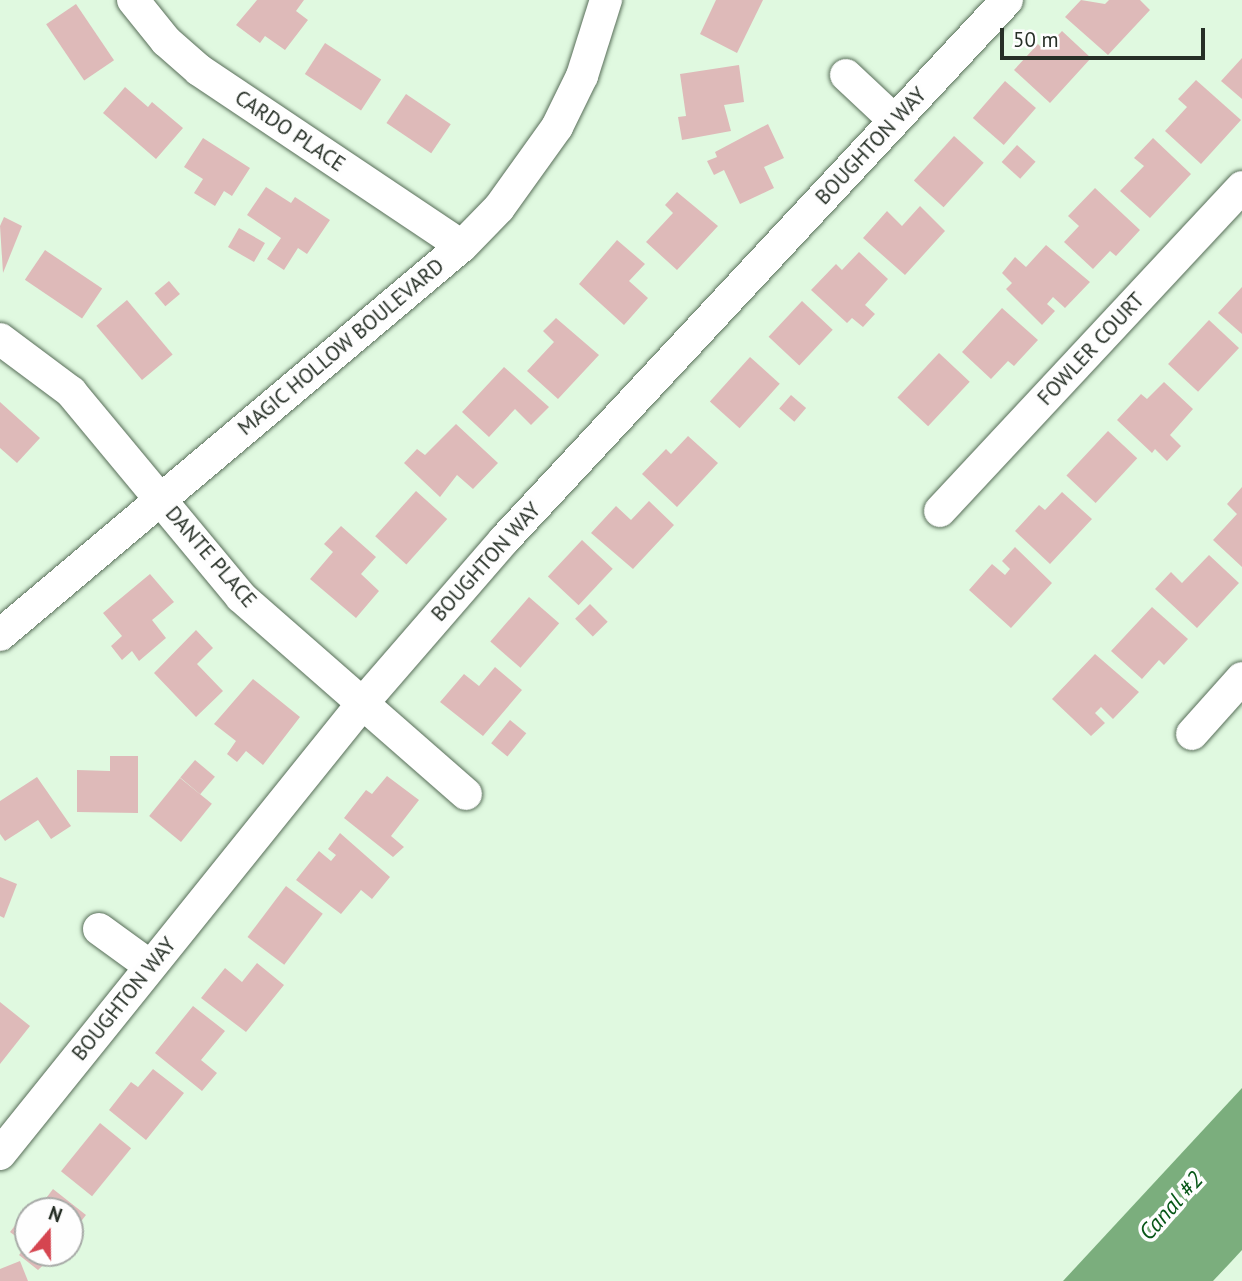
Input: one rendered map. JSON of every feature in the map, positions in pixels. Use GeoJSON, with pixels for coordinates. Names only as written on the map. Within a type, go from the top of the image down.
{"type":"FeatureCollection","features":[{"type":"Feature","properties":{"kind":"street","name":"CARDO PLACE"},"geometry":{"type":"LineString","coordinates":[[134,0],[166,41],[198,70],[462,246]]}},
{"type":"Feature","properties":{"kind":"street","name":"MAGIC HOLLOW BOULEVARD"},"geometry":{"type":"LineString","coordinates":[[0,635],[160,497],[462,246],[499,208],[557,127],[582,76],[606,0]]}},
{"type":"Feature","properties":{"kind":"street","name":"BOUGHTON WAY"},"geometry":{"type":"LineString","coordinates":[[0,1154],[362,704],[503,540],[1007,0]]}},
{"type":"Feature","properties":{"kind":"street"},"geometry":{"type":"LineString","coordinates":[[846,75],[894,120]]}},
{"type":"Feature","properties":{"kind":"street","name":"FOWLER COURT"},"geometry":{"type":"LineString","coordinates":[[940,511],[1242,187]]}},
{"type":"Feature","properties":{"kind":"street","name":"DANTE PLACE"},"geometry":{"type":"LineString","coordinates":[[0,339],[71,392],[241,597],[466,794]]}},
{"type":"Feature","properties":{"kind":"street"},"geometry":{"type":"LineString","coordinates":[[1192,734],[1242,678]]}},
{"type":"Feature","properties":{"kind":"street"},"geometry":{"type":"LineString","coordinates":[[99,929],[150,966]]}},
{"type":"Feature","properties":{"kind":"water","name":"Canal #2"},"geometry":{"type":"Polygon","coordinates":[[[1242,1088],[1242,1250],[1230,1263],[1213,1281],[1063,1281],[1242,1088]]]}},
{"type":"Feature","properties":{"kind":"building"},"geometry":{"type":"Polygon","coordinates":[[[257,0],[304,0],[296,11],[308,20],[285,50],[265,36],[260,43],[236,25],[257,0]]]}},
{"type":"Feature","properties":{"kind":"building"},"geometry":{"type":"Polygon","coordinates":[[[716,0],[763,0],[737,53],[700,34],[716,0]]]}},
{"type":"Feature","properties":{"kind":"building"},"geometry":{"type":"Polygon","coordinates":[[[1081,0],[1105,4],[1109,0],[1140,0],[1150,10],[1108,55],[1065,17],[1081,0]]]}},
{"type":"Feature","properties":{"kind":"building"},"geometry":{"type":"Polygon","coordinates":[[[76,4],[114,60],[84,81],[46,24],[76,4]]]}},
{"type":"Feature","properties":{"kind":"building"},"geometry":{"type":"Polygon","coordinates":[[[1062,31],[1091,58],[1050,103],[1014,70],[1038,44],[1044,50],[1062,31]]]}},
{"type":"Feature","properties":{"kind":"building"},"geometry":{"type":"Polygon","coordinates":[[[325,43],[381,79],[361,111],[305,74],[325,43]]]}},
{"type":"Feature","properties":{"kind":"building"},"geometry":{"type":"Polygon","coordinates":[[[1242,58],[1242,99],[1221,81],[1242,58]]]}},
{"type":"Feature","properties":{"kind":"building"},"geometry":{"type":"Polygon","coordinates":[[[739,65],[744,102],[724,105],[731,131],[682,140],[678,117],[686,116],[680,74],[739,65]]]}},
{"type":"Feature","properties":{"kind":"building"},"geometry":{"type":"Polygon","coordinates":[[[1196,80],[1241,120],[1201,164],[1165,131],[1187,107],[1178,99],[1196,80]]]}},
{"type":"Feature","properties":{"kind":"building"},"geometry":{"type":"Polygon","coordinates":[[[1005,81],[1036,108],[1004,145],[973,118],[1005,81]]]}},
{"type":"Feature","properties":{"kind":"building"},"geometry":{"type":"Polygon","coordinates":[[[125,87],[148,107],[152,102],[183,128],[156,159],[103,113],[125,87]]]}},
{"type":"Feature","properties":{"kind":"building"},"geometry":{"type":"Polygon","coordinates":[[[406,94],[451,124],[431,153],[386,123],[406,94]]]}},
{"type":"Feature","properties":{"kind":"building"},"geometry":{"type":"Polygon","coordinates":[[[768,124],[784,158],[764,167],[774,188],[740,204],[724,170],[714,175],[707,161],[717,157],[715,152],[768,124]]]}},
{"type":"Feature","properties":{"kind":"building"},"geometry":{"type":"Polygon","coordinates":[[[954,136],[984,163],[944,207],[914,181],[954,136]]]}},
{"type":"Feature","properties":{"kind":"building"},"geometry":{"type":"Polygon","coordinates":[[[203,138],[250,168],[232,196],[224,191],[215,206],[194,193],[203,179],[184,167],[203,138]]]}},
{"type":"Feature","properties":{"kind":"building"},"geometry":{"type":"Polygon","coordinates":[[[1153,138],[1191,174],[1150,218],[1120,191],[1144,166],[1134,158],[1153,138]]]}},
{"type":"Feature","properties":{"kind":"building"},"geometry":{"type":"Polygon","coordinates":[[[1017,145],[1036,162],[1020,179],[1002,162],[1017,145]]]}},
{"type":"Feature","properties":{"kind":"building"},"geometry":{"type":"Polygon","coordinates":[[[266,187],[291,203],[295,197],[330,220],[307,254],[298,248],[284,270],[267,259],[281,238],[247,215],[266,187]]]}},
{"type":"Feature","properties":{"kind":"building"},"geometry":{"type":"Polygon","coordinates":[[[1095,188],[1140,230],[1116,256],[1110,251],[1093,269],[1064,242],[1079,226],[1068,216],[1095,188]]]}},
{"type":"Feature","properties":{"kind":"building"},"geometry":{"type":"Polygon","coordinates":[[[677,192],[718,226],[677,270],[646,242],[673,213],[665,205],[677,192]]]}},
{"type":"Feature","properties":{"kind":"building"},"geometry":{"type":"Polygon","coordinates":[[[920,206],[945,231],[905,275],[863,238],[887,211],[902,226],[920,206]]]}},
{"type":"Feature","properties":{"kind":"building"},"geometry":{"type":"Polygon","coordinates":[[[4,217],[22,226],[3,273],[0,226],[4,217]]]}},
{"type":"Feature","properties":{"kind":"building"},"geometry":{"type":"Polygon","coordinates":[[[239,228],[265,243],[254,262],[228,247],[239,228]]]}},
{"type":"Feature","properties":{"kind":"building"},"geometry":{"type":"Polygon","coordinates":[[[617,240],[645,264],[629,281],[648,298],[624,325],[579,284],[617,240]]]}},
{"type":"Feature","properties":{"kind":"building"},"geometry":{"type":"Polygon","coordinates":[[[1046,245],[1090,282],[1065,308],[1053,297],[1047,304],[1055,311],[1042,325],[1006,289],[1012,283],[1002,273],[1015,257],[1026,267],[1046,245]]]}},
{"type":"Feature","properties":{"kind":"building"},"geometry":{"type":"Polygon","coordinates":[[[45,250],[102,289],[82,318],[25,280],[45,250]]]}},
{"type":"Feature","properties":{"kind":"building"},"geometry":{"type":"Polygon","coordinates":[[[859,252],[888,279],[865,305],[875,314],[863,327],[852,318],[847,323],[811,290],[836,264],[842,270],[859,252]]]}},
{"type":"Feature","properties":{"kind":"building"},"geometry":{"type":"Polygon","coordinates":[[[169,281],[180,294],[165,306],[154,293],[169,281]]]}},
{"type":"Feature","properties":{"kind":"building"},"geometry":{"type":"Polygon","coordinates":[[[1242,287],[1242,334],[1218,313],[1242,287]]]}},
{"type":"Feature","properties":{"kind":"building"},"geometry":{"type":"Polygon","coordinates":[[[127,300],[173,354],[142,380],[96,326],[127,300]]]}},
{"type":"Feature","properties":{"kind":"building"},"geometry":{"type":"Polygon","coordinates":[[[802,301],[833,330],[799,365],[769,337],[802,301]]]}},
{"type":"Feature","properties":{"kind":"building"},"geometry":{"type":"Polygon","coordinates":[[[1002,308],[1038,340],[1014,366],[1008,361],[991,379],[962,352],[1002,308]]]}},
{"type":"Feature","properties":{"kind":"building"},"geometry":{"type":"Polygon","coordinates":[[[556,318],[599,355],[558,399],[527,371],[554,342],[543,331],[556,318]]]}},
{"type":"Feature","properties":{"kind":"building"},"geometry":{"type":"Polygon","coordinates":[[[1209,320],[1239,348],[1198,392],[1168,364],[1209,320]]]}},
{"type":"Feature","properties":{"kind":"building"},"geometry":{"type":"Polygon","coordinates":[[[939,353],[970,382],[928,426],[897,398],[939,353]]]}},
{"type":"Feature","properties":{"kind":"building"},"geometry":{"type":"Polygon","coordinates":[[[750,357],[780,384],[740,428],[710,402],[750,357]]]}},
{"type":"Feature","properties":{"kind":"building"},"geometry":{"type":"Polygon","coordinates":[[[504,367],[549,407],[531,425],[515,409],[489,437],[462,412],[504,367]]]}},
{"type":"Feature","properties":{"kind":"building"},"geometry":{"type":"Polygon","coordinates":[[[1164,382],[1193,409],[1170,435],[1181,446],[1167,461],[1155,449],[1152,453],[1117,420],[1141,394],[1147,399],[1164,382]]]}},
{"type":"Feature","properties":{"kind":"building"},"geometry":{"type":"Polygon","coordinates":[[[791,395],[806,408],[794,422],[779,409],[791,395]]]}},
{"type":"Feature","properties":{"kind":"building"},"geometry":{"type":"Polygon","coordinates":[[[0,402],[40,438],[17,463],[0,448],[0,402]]]}},
{"type":"Feature","properties":{"kind":"building"},"geometry":{"type":"Polygon","coordinates":[[[456,424],[498,463],[473,489],[457,475],[440,497],[404,463],[417,449],[425,455],[456,424]]]}},
{"type":"Feature","properties":{"kind":"building"},"geometry":{"type":"Polygon","coordinates":[[[1108,431],[1137,458],[1096,503],[1066,476],[1108,431]]]}},
{"type":"Feature","properties":{"kind":"building"},"geometry":{"type":"Polygon","coordinates":[[[688,436],[718,463],[677,507],[642,474],[666,449],[671,454],[688,436]]]}},
{"type":"Feature","properties":{"kind":"building"},"geometry":{"type":"Polygon","coordinates":[[[1242,487],[1242,567],[1213,540],[1237,514],[1227,504],[1242,487]]]}},
{"type":"Feature","properties":{"kind":"building"},"geometry":{"type":"Polygon","coordinates":[[[416,491],[447,519],[406,564],[375,536],[416,491]]]}},
{"type":"Feature","properties":{"kind":"building"},"geometry":{"type":"Polygon","coordinates":[[[1062,492],[1092,519],[1050,564],[1015,531],[1039,505],[1045,510],[1062,492]]]}},
{"type":"Feature","properties":{"kind":"building"},"geometry":{"type":"Polygon","coordinates":[[[649,501],[674,525],[633,569],[591,533],[616,506],[631,520],[649,501]]]}},
{"type":"Feature","properties":{"kind":"building"},"geometry":{"type":"Polygon","coordinates":[[[341,526],[376,557],[361,574],[379,591],[356,618],[310,579],[333,552],[324,544],[341,526]]]}},
{"type":"Feature","properties":{"kind":"building"},"geometry":{"type":"Polygon","coordinates":[[[582,540],[613,569],[579,605],[548,577],[582,540]]]}},
{"type":"Feature","properties":{"kind":"building"},"geometry":{"type":"Polygon","coordinates":[[[1015,547],[1052,583],[1011,628],[969,590],[992,564],[1005,575],[1010,569],[1002,561],[1015,547]]]}},
{"type":"Feature","properties":{"kind":"building"},"geometry":{"type":"Polygon","coordinates":[[[1209,555],[1239,583],[1197,628],[1155,589],[1171,572],[1182,583],[1209,555]]]}},
{"type":"Feature","properties":{"kind":"building"},"geometry":{"type":"Polygon","coordinates":[[[150,574],[174,602],[152,620],[166,638],[139,661],[132,651],[122,660],[111,646],[122,636],[103,613],[150,574]]]}},
{"type":"Feature","properties":{"kind":"building"},"geometry":{"type":"Polygon","coordinates":[[[529,597],[559,623],[520,668],[490,642],[529,597]]]}},
{"type":"Feature","properties":{"kind":"building"},"geometry":{"type":"Polygon","coordinates":[[[590,604],[608,622],[593,637],[575,619],[590,604]]]}},
{"type":"Feature","properties":{"kind":"building"},"geometry":{"type":"Polygon","coordinates":[[[1152,607],[1188,639],[1164,665],[1159,660],[1142,679],[1111,651],[1152,607]]]}},
{"type":"Feature","properties":{"kind":"building"},"geometry":{"type":"Polygon","coordinates":[[[196,630],[213,648],[197,664],[223,691],[196,717],[154,673],[196,630]]]}},
{"type":"Feature","properties":{"kind":"building"},"geometry":{"type":"Polygon","coordinates":[[[1095,654],[1139,692],[1113,719],[1101,707],[1095,713],[1105,723],[1091,736],[1052,699],[1095,654]]]}},
{"type":"Feature","properties":{"kind":"building"},"geometry":{"type":"Polygon","coordinates":[[[495,667],[522,690],[483,736],[440,702],[464,674],[479,686],[495,667]]]}},
{"type":"Feature","properties":{"kind":"building"},"geometry":{"type":"Polygon","coordinates":[[[253,679],[300,717],[263,765],[246,751],[237,762],[227,754],[236,741],[214,724],[253,679]]]}},
{"type":"Feature","properties":{"kind":"building"},"geometry":{"type":"Polygon","coordinates":[[[510,720],[526,733],[507,757],[491,743],[510,720]]]}},
{"type":"Feature","properties":{"kind":"building"},"geometry":{"type":"Polygon","coordinates":[[[110,756],[138,756],[138,813],[77,812],[77,770],[110,771],[110,756]]]}},
{"type":"Feature","properties":{"kind":"building"},"geometry":{"type":"Polygon","coordinates":[[[195,760],[215,777],[200,794],[180,778],[195,760]]]}},
{"type":"Feature","properties":{"kind":"building"},"geometry":{"type":"Polygon","coordinates":[[[387,776],[419,800],[391,836],[404,847],[393,857],[344,818],[366,790],[372,794],[387,776]]]}},
{"type":"Feature","properties":{"kind":"building"},"geometry":{"type":"Polygon","coordinates":[[[37,777],[71,826],[51,839],[38,820],[5,841],[0,834],[0,801],[37,777]]]}},
{"type":"Feature","properties":{"kind":"building"},"geometry":{"type":"Polygon","coordinates":[[[180,778],[212,804],[181,842],[149,816],[180,778]]]}},
{"type":"Feature","properties":{"kind":"building"},"geometry":{"type":"Polygon","coordinates":[[[340,833],[390,877],[372,899],[361,890],[341,914],[296,880],[319,851],[331,861],[336,855],[328,849],[340,833]]]}},
{"type":"Feature","properties":{"kind":"building"},"geometry":{"type":"Polygon","coordinates":[[[0,877],[17,884],[4,918],[0,916],[0,877]]]}},
{"type":"Feature","properties":{"kind":"building"},"geometry":{"type":"Polygon","coordinates":[[[286,886],[323,914],[284,965],[247,937],[286,886]]]}},
{"type":"Feature","properties":{"kind":"building"},"geometry":{"type":"Polygon","coordinates":[[[257,963],[284,985],[246,1032],[201,998],[225,968],[242,982],[257,963]]]}},
{"type":"Feature","properties":{"kind":"building"},"geometry":{"type":"Polygon","coordinates":[[[0,1002],[30,1026],[0,1064],[0,1002]]]}},
{"type":"Feature","properties":{"kind":"building"},"geometry":{"type":"Polygon","coordinates":[[[193,1006],[225,1031],[201,1060],[217,1073],[202,1091],[155,1053],[193,1006]]]}},
{"type":"Feature","properties":{"kind":"building"},"geometry":{"type":"Polygon","coordinates":[[[153,1069],[184,1093],[146,1140],[109,1110],[131,1082],[138,1087],[153,1069]]]}},
{"type":"Feature","properties":{"kind":"building"},"geometry":{"type":"Polygon","coordinates":[[[100,1123],[131,1148],[92,1196],[61,1171],[100,1123]]]}},
{"type":"Feature","properties":{"kind":"building"},"geometry":{"type":"Polygon","coordinates":[[[53,1189],[63,1197],[47,1197],[53,1189]]]}},
{"type":"Feature","properties":{"kind":"building"},"geometry":{"type":"Polygon","coordinates":[[[14,1263],[14,1267],[22,1267],[28,1281],[0,1281],[0,1269],[14,1263]]]}}]}
